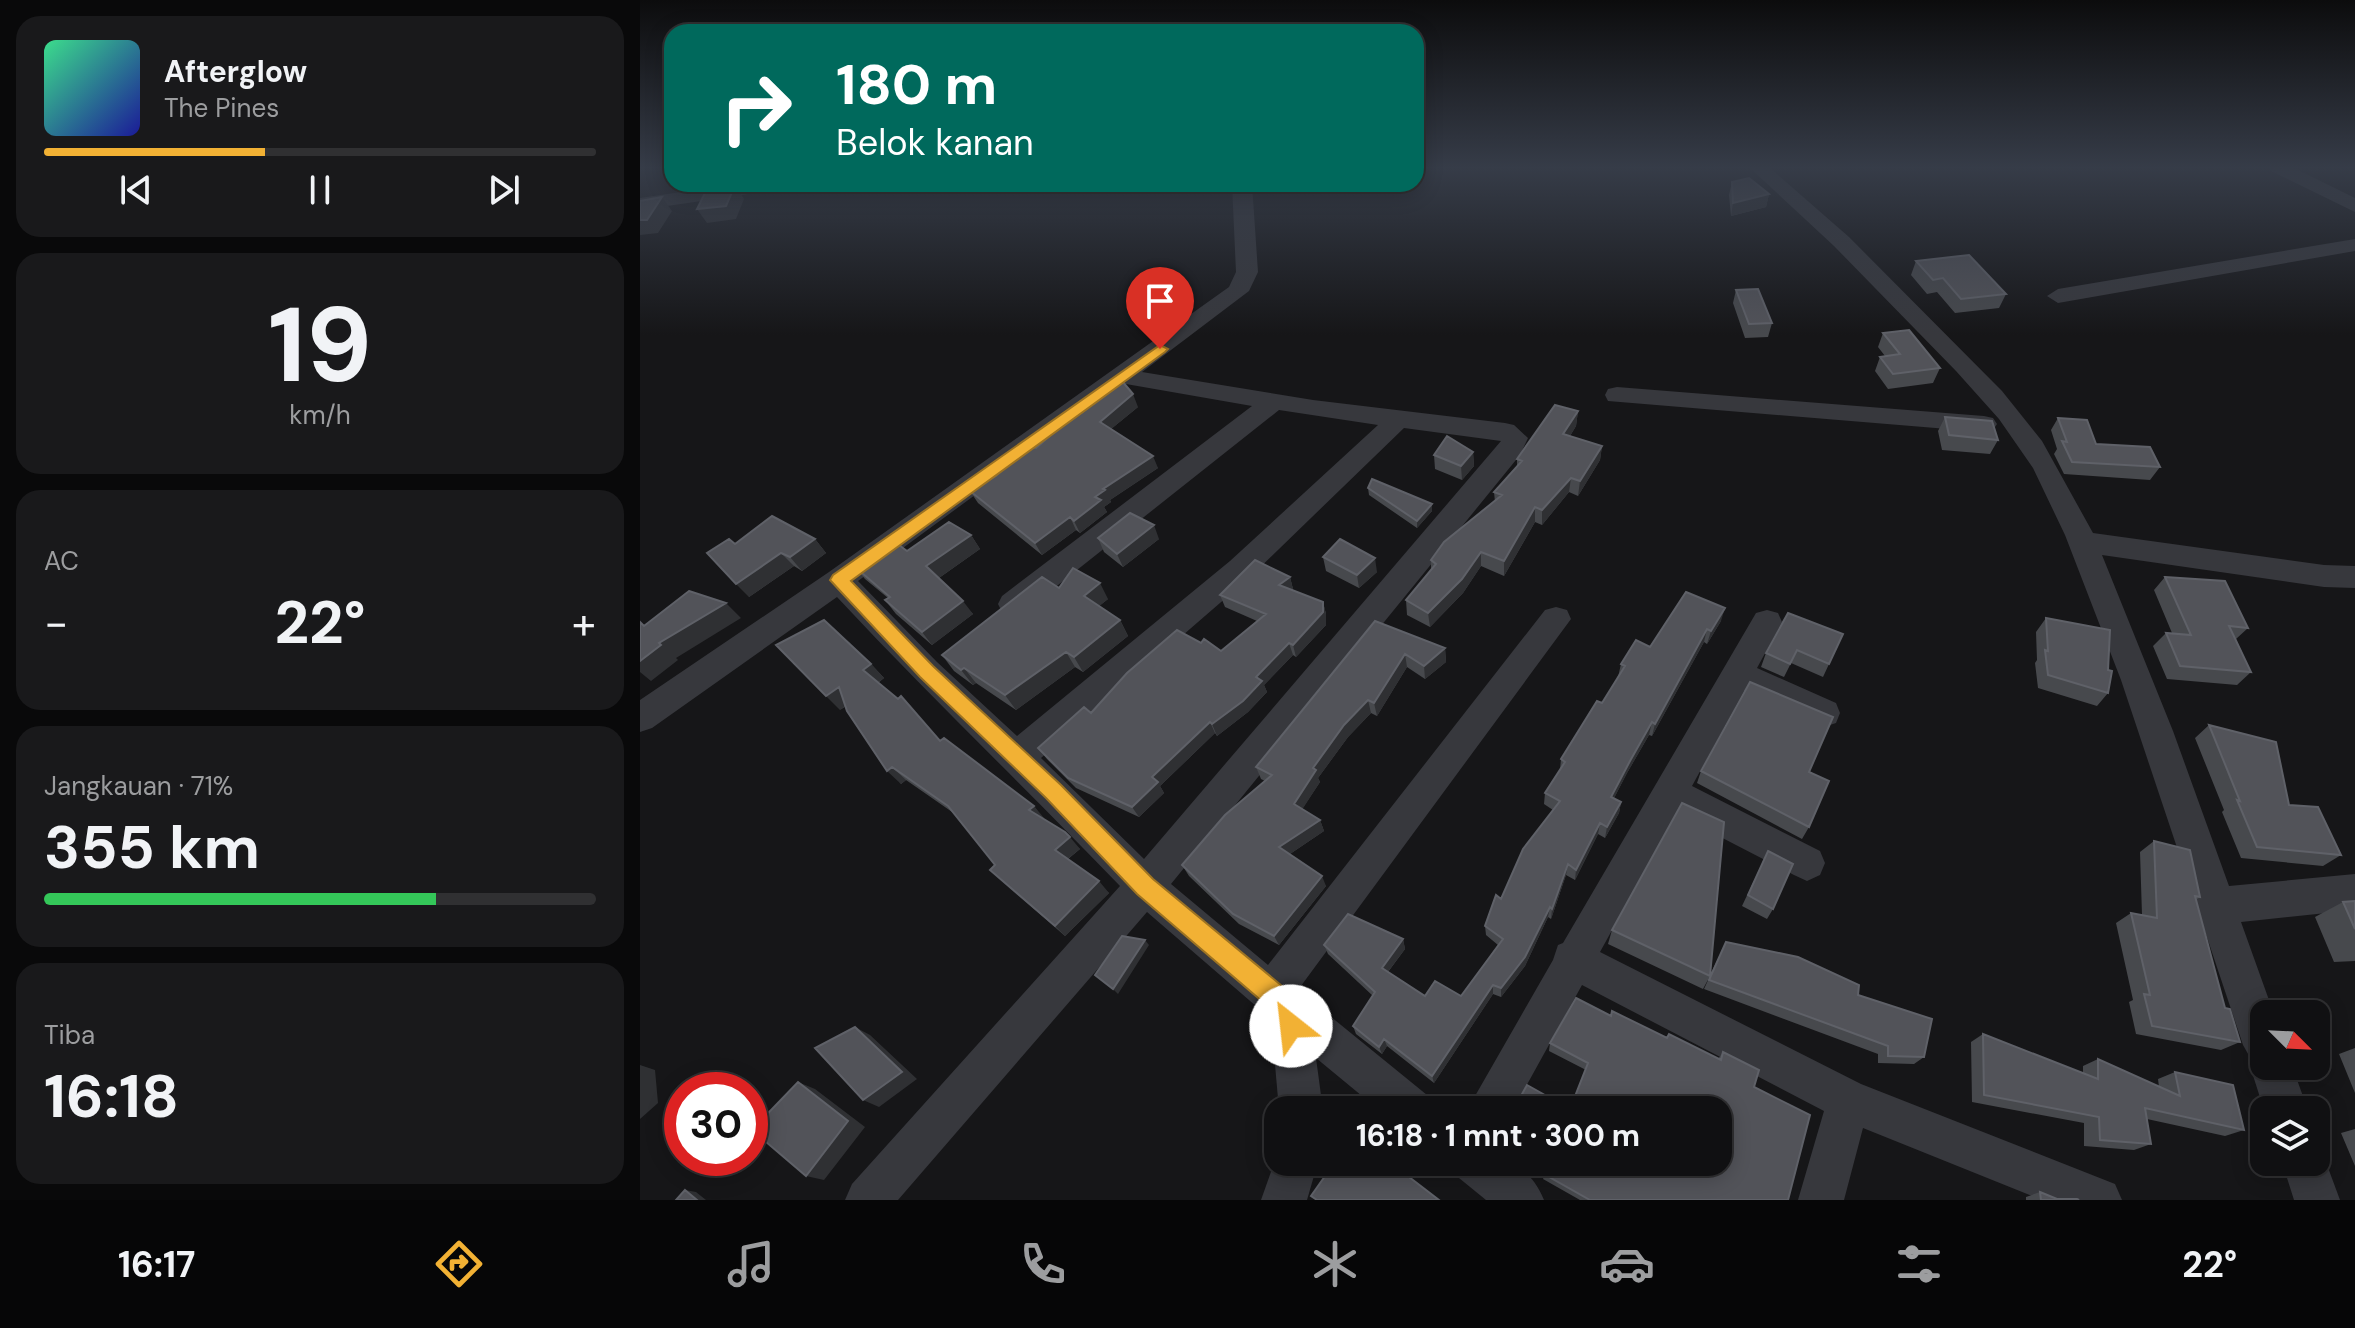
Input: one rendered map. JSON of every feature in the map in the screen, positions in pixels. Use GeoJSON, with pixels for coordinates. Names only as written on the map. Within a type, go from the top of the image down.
{"type":"FeatureCollection","features":[{"type":"Feature","properties":{"kind":"street"},"geometry":{"type":"LineString","coordinates":[[640,718],[839,580],[1225,302],[1245,280],[1245,223]]}},
{"type":"Feature","properties":{"kind":"street"},"geometry":{"type":"LineString","coordinates":[[1823,223],[1974,375],[2035,450],[2083,542],[2143,693],[2250,1004]]}},
{"type":"Feature","properties":{"kind":"street"},"geometry":{"type":"LineString","coordinates":[[2058,296],[2355,245]]}},
{"type":"Feature","properties":{"kind":"street"},"geometry":{"type":"LineString","coordinates":[[868,1200],[1145,886],[1511,449],[1515,438],[1505,431],[1397,421],[1272,403],[1123,376]]}},
{"type":"Feature","properties":{"kind":"street"},"geometry":{"type":"LineString","coordinates":[[1617,395],[2018,426]]}},
{"type":"Feature","properties":{"kind":"street"},"geometry":{"type":"LineString","coordinates":[[987,625],[1272,403]]}},
{"type":"Feature","properties":{"kind":"street"},"geometry":{"type":"LineString","coordinates":[[1017,757],[1240,569],[1397,421]]}},
{"type":"Feature","properties":{"kind":"street"},"geometry":{"type":"LineString","coordinates":[[2083,542],[2324,576],[2355,577]]}},
{"type":"Feature","properties":{"kind":"street"},"geometry":{"type":"LineString","coordinates":[[839,580],[938,662],[1017,757],[1145,886],[1395,1096]]}},
{"type":"Feature","properties":{"kind":"street"},"geometry":{"type":"LineString","coordinates":[[1298,1096],[1281,1000],[1556,619]]}},
{"type":"Feature","properties":{"kind":"street"},"geometry":{"type":"LineString","coordinates":[[1497,1096],[1572,959],[1767,622]]}},
{"type":"Feature","properties":{"kind":"street"},"geometry":{"type":"LineString","coordinates":[[1737,673],[1824,713]]}},
{"type":"Feature","properties":{"kind":"street"},"geometry":{"type":"LineString","coordinates":[[1668,792],[1807,863]]}},
{"type":"Feature","properties":{"kind":"street"},"geometry":{"type":"LineString","coordinates":[[2217,906],[2355,892]]}},
{"type":"Feature","properties":{"kind":"street"},"geometry":{"type":"LineString","coordinates":[[1572,959],[1849,1101],[2099,1200]]}},
{"type":"Feature","properties":{"kind":"street"},"geometry":{"type":"LineString","coordinates":[[1821,1200],[1849,1101]]}},
{"type":"Feature","properties":{"kind":"street"},"geometry":{"type":"LineString","coordinates":[[1284,1200],[1292,1176]]}},
{"type":"Feature","properties":{"kind":"street"},"geometry":{"type":"LineString","coordinates":[[1492,1176],[1521,1200]]}},
{"type":"Feature","properties":{"kind":"street"},"geometry":{"type":"LineString","coordinates":[[2309,1176],[2317,1200]]}},
{"type":"Feature","properties":{"kind":"building"},"geometry":{"type":"Polygon","coordinates":[[[1969,255],[2006,294],[1961,299],[1943,278],[1933,280],[1916,261],[1969,255]]]}},
{"type":"Feature","properties":{"kind":"building"},"geometry":{"type":"Polygon","coordinates":[[[1758,289],[1772,323],[1749,324],[1736,290],[1758,289]]]}},
{"type":"Feature","properties":{"kind":"building"},"geometry":{"type":"Polygon","coordinates":[[[1909,330],[1940,368],[1893,374],[1880,357],[1900,354],[1883,333],[1909,330]]]}},
{"type":"Feature","properties":{"kind":"building"},"geometry":{"type":"Polygon","coordinates":[[[1122,381],[1133,394],[1100,422],[1153,456],[1103,489],[1095,497],[1101,500],[1074,521],[1070,517],[1035,543],[970,491],[996,476],[1029,445],[1036,448],[1060,427],[1070,412],[1080,414],[1122,381]]]}},
{"type":"Feature","properties":{"kind":"building"},"geometry":{"type":"Polygon","coordinates":[[[1555,405],[1578,411],[1563,434],[1602,446],[1580,481],[1571,478],[1542,510],[1535,507],[1504,561],[1481,552],[1462,579],[1428,613],[1406,600],[1436,564],[1431,560],[1444,542],[1502,495],[1494,492],[1522,461],[1517,459],[1555,405]]]}},
{"type":"Feature","properties":{"kind":"building"},"geometry":{"type":"Polygon","coordinates":[[[1945,417],[1992,421],[1998,440],[1949,435],[1945,417]]]}},
{"type":"Feature","properties":{"kind":"building"},"geometry":{"type":"Polygon","coordinates":[[[2058,418],[2087,420],[2096,444],[2150,447],[2160,467],[2072,462],[2062,441],[2067,442],[2058,418]]]}},
{"type":"Feature","properties":{"kind":"building"},"geometry":{"type":"Polygon","coordinates":[[[1447,436],[1473,452],[1461,466],[1434,455],[1447,436]]]}},
{"type":"Feature","properties":{"kind":"building"},"geometry":{"type":"Polygon","coordinates":[[[1372,479],[1432,504],[1417,521],[1368,488],[1372,479]]]}},
{"type":"Feature","properties":{"kind":"building"},"geometry":{"type":"Polygon","coordinates":[[[1130,513],[1154,525],[1117,554],[1098,538],[1130,513]]]}},
{"type":"Feature","properties":{"kind":"building"},"geometry":{"type":"Polygon","coordinates":[[[772,516],[815,539],[790,557],[781,553],[736,584],[707,553],[729,539],[735,544],[772,516]]]}},
{"type":"Feature","properties":{"kind":"building"},"geometry":{"type":"Polygon","coordinates":[[[949,522],[971,535],[926,566],[963,601],[922,632],[885,600],[890,597],[854,566],[891,539],[907,551],[949,522]]]}},
{"type":"Feature","properties":{"kind":"building"},"geometry":{"type":"Polygon","coordinates":[[[1340,539],[1375,558],[1357,575],[1323,557],[1340,539]]]}},
{"type":"Feature","properties":{"kind":"building"},"geometry":{"type":"Polygon","coordinates":[[[1255,560],[1290,577],[1279,585],[1323,602],[1323,612],[1293,645],[1289,643],[1256,677],[1262,681],[1243,701],[1212,724],[1210,722],[1152,777],[1158,782],[1132,807],[1068,778],[1038,748],[1084,707],[1091,713],[1127,673],[1177,630],[1201,643],[1204,639],[1221,651],[1266,614],[1220,595],[1255,560]]]}},
{"type":"Feature","properties":{"kind":"building"},"geometry":{"type":"Polygon","coordinates":[[[1073,568],[1100,583],[1084,596],[1120,620],[1074,657],[1066,652],[1005,695],[964,668],[961,670],[942,655],[1042,577],[1059,588],[1073,568]]]}},
{"type":"Feature","properties":{"kind":"building"},"geometry":{"type":"Polygon","coordinates":[[[2165,577],[2225,581],[2248,628],[2229,626],[2251,672],[2180,666],[2166,633],[2191,635],[2165,577]]]}},
{"type":"Feature","properties":{"kind":"building"},"geometry":{"type":"Polygon","coordinates":[[[689,591],[726,603],[659,643],[661,645],[640,661],[640,622],[644,626],[689,591]]]}},
{"type":"Feature","properties":{"kind":"building"},"geometry":{"type":"Polygon","coordinates":[[[1686,592],[1725,608],[1711,631],[1707,629],[1655,724],[1652,722],[1630,761],[1611,797],[1621,802],[1607,827],[1600,823],[1576,870],[1568,864],[1552,909],[1550,907],[1525,957],[1501,988],[1493,985],[1432,1076],[1384,1039],[1379,1047],[1353,1026],[1375,992],[1324,945],[1348,914],[1403,939],[1382,968],[1425,996],[1435,981],[1461,996],[1503,939],[1485,926],[1496,895],[1501,899],[1523,849],[1560,801],[1545,793],[1565,762],[1561,759],[1597,701],[1602,703],[1625,666],[1621,664],[1636,640],[1650,647],[1686,592]]]}},
{"type":"Feature","properties":{"kind":"building"},"geometry":{"type":"Polygon","coordinates":[[[1788,613],[1843,634],[1829,664],[1797,650],[1790,664],[1766,653],[1788,613]]]}},
{"type":"Feature","properties":{"kind":"building"},"geometry":{"type":"Polygon","coordinates":[[[2046,618],[2110,630],[2108,670],[2112,671],[2108,693],[2048,675],[2046,618]]]}},
{"type":"Feature","properties":{"kind":"building"},"geometry":{"type":"Polygon","coordinates":[[[824,620],[871,664],[863,670],[898,699],[901,696],[940,741],[944,738],[1034,806],[1029,810],[1070,837],[1055,850],[1099,881],[1055,926],[990,870],[995,865],[948,806],[892,767],[887,771],[847,711],[839,687],[826,696],[776,645],[824,620]]]}},
{"type":"Feature","properties":{"kind":"building"},"geometry":{"type":"Polygon","coordinates":[[[1375,621],[1445,648],[1424,666],[1405,654],[1374,703],[1368,700],[1344,725],[1313,768],[1316,770],[1294,804],[1320,820],[1279,847],[1322,876],[1274,936],[1233,914],[1182,865],[1225,815],[1272,775],[1256,767],[1375,621]]]}},
{"type":"Feature","properties":{"kind":"building"},"geometry":{"type":"Polygon","coordinates":[[[1750,682],[1833,717],[1809,772],[1829,781],[1809,827],[1701,771],[1750,682]]]}},
{"type":"Feature","properties":{"kind":"building"},"geometry":{"type":"Polygon","coordinates":[[[2209,725],[2276,742],[2289,805],[2318,807],[2341,855],[2257,847],[2209,725]]]}},
{"type":"Feature","properties":{"kind":"building"},"geometry":{"type":"Polygon","coordinates":[[[1682,803],[1724,822],[1710,976],[1612,930],[1682,803]]]}},
{"type":"Feature","properties":{"kind":"building"},"geometry":{"type":"Polygon","coordinates":[[[2154,841],[2190,850],[2200,897],[2195,896],[2225,1008],[2230,1009],[2240,1042],[2152,1026],[2144,994],[2150,995],[2131,913],[2157,918],[2154,841]]]}},
{"type":"Feature","properties":{"kind":"building"},"geometry":{"type":"Polygon","coordinates":[[[1768,851],[1793,864],[1773,909],[1748,895],[1768,851]]]}},
{"type":"Feature","properties":{"kind":"building"},"geometry":{"type":"Polygon","coordinates":[[[2355,901],[2355,929],[2343,902],[2355,901]]]}},
{"type":"Feature","properties":{"kind":"building"},"geometry":{"type":"Polygon","coordinates":[[[1122,936],[1145,940],[1113,989],[1095,975],[1122,936]]]}},
{"type":"Feature","properties":{"kind":"building"},"geometry":{"type":"Polygon","coordinates":[[[1726,942],[1798,957],[1859,985],[1858,995],[1932,1019],[1924,1057],[1888,1056],[1888,1046],[1709,980],[1726,942]]]}},
{"type":"Feature","properties":{"kind":"building"},"geometry":{"type":"Polygon","coordinates":[[[1576,998],[1611,1016],[1612,1011],[1667,1038],[1669,1034],[1721,1060],[1723,1052],[1759,1070],[1754,1087],[1810,1115],[1788,1200],[1590,1200],[1548,1176],[1732,1176],[1732,1096],[1575,1096],[1588,1063],[1550,1043],[1576,998]]]}},
{"type":"Feature","properties":{"kind":"building"},"geometry":{"type":"Polygon","coordinates":[[[855,1027],[902,1072],[863,1100],[815,1048],[855,1027]]]}},
{"type":"Feature","properties":{"kind":"building"},"geometry":{"type":"Polygon","coordinates":[[[1983,1034],[2098,1079],[2098,1059],[2180,1096],[2175,1072],[2233,1085],[2244,1130],[2145,1108],[2151,1144],[2100,1140],[2099,1117],[1984,1095],[1983,1034]]]}},
{"type":"Feature","properties":{"kind":"building"},"geometry":{"type":"Polygon","coordinates":[[[798,1082],[848,1121],[806,1176],[768,1144],[768,1113],[798,1082]]]}},
{"type":"Feature","properties":{"kind":"building"},"geometry":{"type":"Polygon","coordinates":[[[1527,1085],[1547,1096],[1521,1096],[1527,1085]]]}},
{"type":"Feature","properties":{"kind":"building"},"geometry":{"type":"Polygon","coordinates":[[[1325,1176],[1408,1176],[1439,1200],[1317,1200],[1311,1196],[1325,1176]]]}},
{"type":"Feature","properties":{"kind":"building"},"geometry":{"type":"Polygon","coordinates":[[[685,1190],[697,1200],[676,1200],[685,1190]]]}},
{"type":"Feature","properties":{"kind":"building"},"geometry":{"type":"Polygon","coordinates":[[[2040,1192],[2057,1199],[2079,1200],[2041,1200],[2040,1192]]]}},
{"type":"Feature","properties":{"kind":"route"},"geometry":{"type":"LineString","coordinates":[[1160,349],[839,580],[926,671],[1107,844],[1145,886],[1290,1009],[1291,1026]]}}]}
